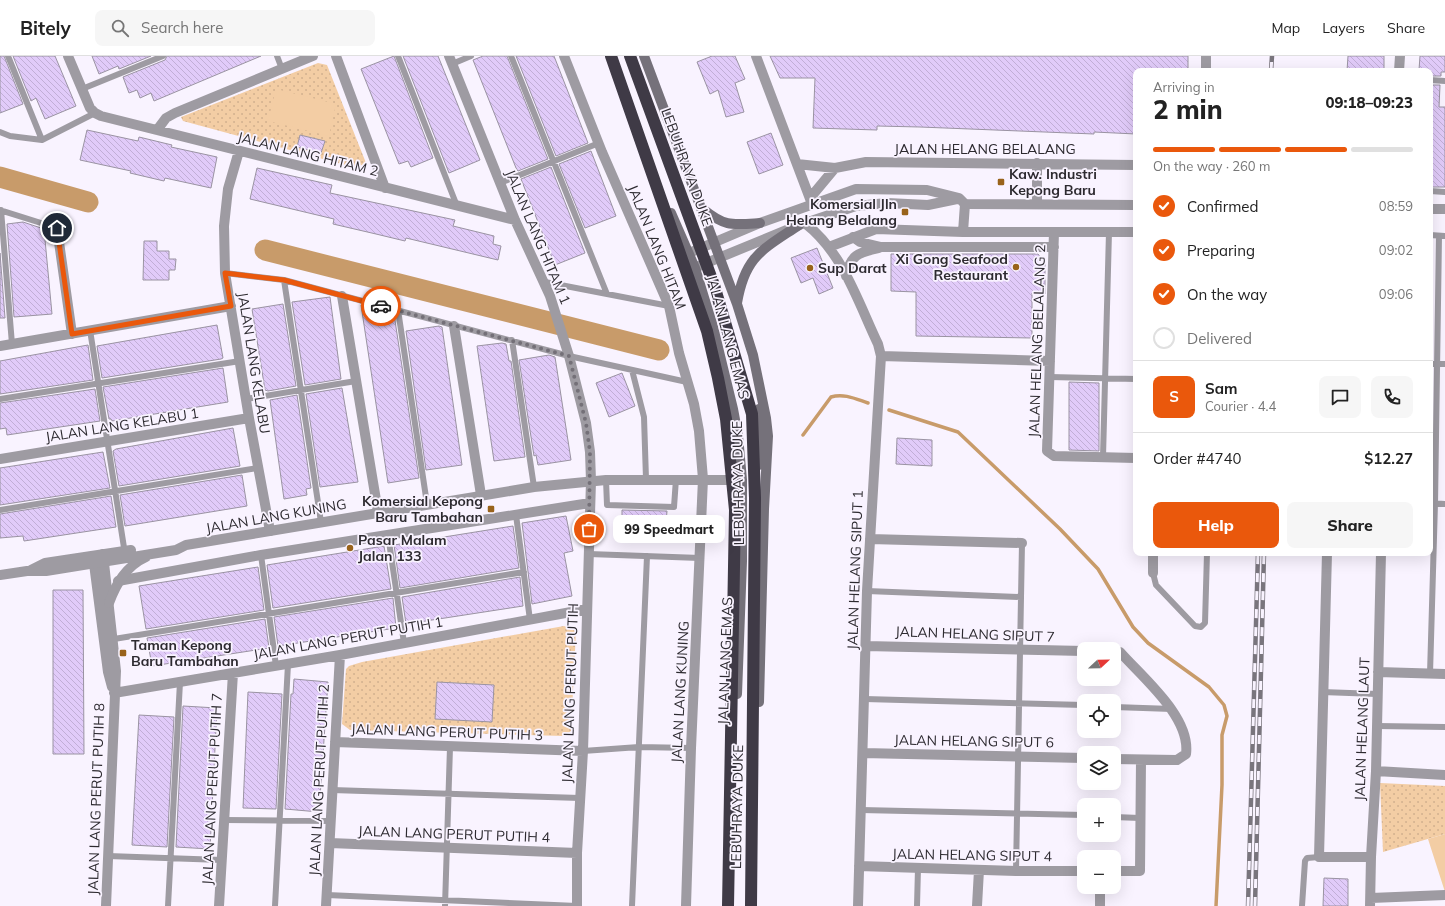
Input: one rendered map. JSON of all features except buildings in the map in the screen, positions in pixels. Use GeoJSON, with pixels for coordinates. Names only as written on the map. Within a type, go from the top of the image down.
{"type":"FeatureCollection","features":[{"type":"Feature","properties":{"kind":"highway","name":"LEBUHRAYA DUKE"},"geometry":{"type":"LineString","coordinates":[[611,56],[707,331],[718,378],[728,435],[736,510],[729,906]]}},
{"type":"Feature","properties":{"kind":"highway","name":"LEBUHRAYA DUKE"},"geometry":{"type":"LineString","coordinates":[[630,56],[714,285],[752,414],[755,498],[750,906]]}},
{"type":"Feature","properties":{"kind":"main road","name":"JALAN LANG EMAS"},"geometry":{"type":"LineString","coordinates":[[606,56],[662,196],[695,268],[713,327],[733,409],[742,480],[741,595],[729,906]]}},
{"type":"Feature","properties":{"kind":"main road","name":"JALAN LANG EMAS"},"geometry":{"type":"LineString","coordinates":[[644,56],[737,304],[753,355],[758,386],[766,418],[768,436],[764,509],[756,906]]}},
{"type":"Feature","properties":{"kind":"main road"},"geometry":{"type":"LineString","coordinates":[[701,208],[716,220],[724,223],[734,225],[760,223]]}},
{"type":"Feature","properties":{"kind":"main road"},"geometry":{"type":"LineString","coordinates":[[737,304],[740,286],[749,264],[763,250],[802,224]]}},
{"type":"Feature","properties":{"kind":"main road"},"geometry":{"type":"LineString","coordinates":[[742,480],[756,474],[760,463],[758,386]]}},
{"type":"Feature","properties":{"kind":"street"},"geometry":{"type":"LineString","coordinates":[[68,56],[90,108],[95,113]]}},
{"type":"Feature","properties":{"kind":"street"},"geometry":{"type":"LineString","coordinates":[[157,130],[166,118],[175,113],[313,56]]}},
{"type":"Feature","properties":{"kind":"street"},"geometry":{"type":"LineString","coordinates":[[336,56],[385,188]]}},
{"type":"Feature","properties":{"kind":"street","name":"JALAN LANG HITAM"},"geometry":{"type":"LineString","coordinates":[[564,56],[599,143],[669,306],[697,417],[703,479]]}},
{"type":"Feature","properties":{"kind":"street"},"geometry":{"type":"LineString","coordinates":[[756,56],[811,201]]}},
{"type":"Feature","properties":{"kind":"street"},"geometry":{"type":"LineString","coordinates":[[1206,56],[1206,68]]}},
{"type":"Feature","properties":{"kind":"street"},"geometry":{"type":"LineString","coordinates":[[1400,56],[1400,68]]}},
{"type":"Feature","properties":{"kind":"street","name":"JALAN LANG HITAM 1"},"geometry":{"type":"LineString","coordinates":[[450,60],[515,220],[545,282],[550,296],[568,352],[588,437],[591,481]]}},
{"type":"Feature","properties":{"kind":"street","name":"JALAN LANG HITAM 2"},"geometry":{"type":"LineString","coordinates":[[95,113],[239,151],[515,220]]}},
{"type":"Feature","properties":{"kind":"street","name":"JALAN LANG KELABU"},"geometry":{"type":"LineString","coordinates":[[239,151],[228,189],[224,226],[225,273],[249,418],[270,531]]}},
{"type":"Feature","properties":{"kind":"street","name":"JALAN HELANG BELALANG"},"geometry":{"type":"LineString","coordinates":[[797,164],[835,168],[866,162],[1133,165]]}},
{"type":"Feature","properties":{"kind":"street"},"geometry":{"type":"LineString","coordinates":[[1037,163],[1037,204]]}},
{"type":"Feature","properties":{"kind":"street"},"geometry":{"type":"LineString","coordinates":[[811,201],[835,168]]}},
{"type":"Feature","properties":{"kind":"street"},"geometry":{"type":"LineString","coordinates":[[689,253],[811,201],[856,189],[871,188],[927,190],[962,201]]}},
{"type":"Feature","properties":{"kind":"street"},"geometry":{"type":"LineString","coordinates":[[962,201],[963,232]]}},
{"type":"Feature","properties":{"kind":"street"},"geometry":{"type":"LineString","coordinates":[[695,268],[802,224],[856,206],[887,203],[928,205],[962,201],[1037,204],[1133,205]]}},
{"type":"Feature","properties":{"kind":"street"},"geometry":{"type":"LineString","coordinates":[[1433,209],[1445,209]]}},
{"type":"Feature","properties":{"kind":"street","name":"JALAN HELANG SIPUT 1"},"geometry":{"type":"LineString","coordinates":[[802,224],[817,233],[829,247],[846,276],[878,344],[880,356],[867,591],[858,906]]}},
{"type":"Feature","properties":{"kind":"street"},"geometry":{"type":"LineString","coordinates":[[57,228],[72,334]]}},
{"type":"Feature","properties":{"kind":"street"},"geometry":{"type":"LineString","coordinates":[[829,247],[876,229],[963,232],[1133,232]]}},
{"type":"Feature","properties":{"kind":"street","name":"JALAN HELANG BELALANG 2"},"geometry":{"type":"LineString","coordinates":[[1054,232],[1047,451],[1054,456],[1103,457]]}},
{"type":"Feature","properties":{"kind":"street"},"geometry":{"type":"LineString","coordinates":[[853,237],[860,242],[880,247],[1054,247]]}},
{"type":"Feature","properties":{"kind":"street"},"geometry":{"type":"LineString","coordinates":[[846,276],[849,264],[853,258],[858,254],[880,247]]}},
{"type":"Feature","properties":{"kind":"street"},"geometry":{"type":"LineString","coordinates":[[342,296],[378,512]]}},
{"type":"Feature","properties":{"kind":"street"},"geometry":{"type":"LineString","coordinates":[[0,346],[231,306]]}},
{"type":"Feature","properties":{"kind":"street"},"geometry":{"type":"LineString","coordinates":[[454,326],[481,496]]}},
{"type":"Feature","properties":{"kind":"street"},"geometry":{"type":"LineString","coordinates":[[880,356],[1050,361]]}},
{"type":"Feature","properties":{"kind":"street","name":"JALAN LANG KELABU 1"},"geometry":{"type":"LineString","coordinates":[[0,459],[249,418]]}},
{"type":"Feature","properties":{"kind":"street"},"geometry":{"type":"LineString","coordinates":[[1103,457],[1133,458]]}},
{"type":"Feature","properties":{"kind":"street","name":"JALAN LANG KUNING"},"geometry":{"type":"LineString","coordinates":[[686,906],[691,748],[703,479]]}},
{"type":"Feature","properties":{"kind":"street","name":"JALAN LANG KUNING"},"geometry":{"type":"LineString","coordinates":[[0,575],[27,572],[45,563],[98,559],[174,544],[186,545],[534,487],[606,480],[742,480]]}},
{"type":"Feature","properties":{"kind":"street","name":"JALAN LANG PERUT PUTIH"},"geometry":{"type":"LineString","coordinates":[[577,906],[577,853],[583,751],[586,609],[591,481]]}},
{"type":"Feature","properties":{"kind":"street"},"geometry":{"type":"LineString","coordinates":[[118,581],[261,555],[590,503]]}},
{"type":"Feature","properties":{"kind":"street"},"geometry":{"type":"LineString","coordinates":[[870,539],[1022,543]]}},
{"type":"Feature","properties":{"kind":"street","name":"JALAN LANG KUNING"},"geometry":{"type":"LineString","coordinates":[[126,554],[176,550],[186,545]]}},
{"type":"Feature","properties":{"kind":"street"},"geometry":{"type":"LineString","coordinates":[[109,603],[118,581],[131,566],[139,560],[159,552]]}},
{"type":"Feature","properties":{"kind":"street"},"geometry":{"type":"LineString","coordinates":[[1153,556],[1153,573]]}},
{"type":"Feature","properties":{"kind":"street"},"geometry":{"type":"LineString","coordinates":[[1327,556],[1322,692],[1320,857],[1371,857]]}},
{"type":"Feature","properties":{"kind":"street","name":"JALAN HELANG LAUT"},"geometry":{"type":"LineString","coordinates":[[1370,902],[1376,771],[1381,556]]}},
{"type":"Feature","properties":{"kind":"street","name":"JALAN LANG PERUT PUTIH 8"},"geometry":{"type":"LineString","coordinates":[[98,559],[109,603],[116,671],[106,906]]}},
{"type":"Feature","properties":{"kind":"street","name":"JALAN LANG PERUT PUTIH 8"},"geometry":{"type":"LineString","coordinates":[[98,559],[108,672],[114,693]]}},
{"type":"Feature","properties":{"kind":"street","name":"JALAN LANG PERUT PUTIH 1"},"geometry":{"type":"LineString","coordinates":[[114,693],[340,655],[586,609]]}},
{"type":"Feature","properties":{"kind":"street","name":"JALAN HELANG SIPUT 7"},"geometry":{"type":"LineString","coordinates":[[866,646],[1077,651]]}},
{"type":"Feature","properties":{"kind":"street"},"geometry":{"type":"LineString","coordinates":[[1121,653],[1172,709],[1188,744],[1186,754],[1177,760],[1121,759]]}},
{"type":"Feature","properties":{"kind":"street","name":"JALAN LANG PERUT PUTIH 2"},"geometry":{"type":"LineString","coordinates":[[326,906],[340,655]]}},
{"type":"Feature","properties":{"kind":"street"},"geometry":{"type":"LineString","coordinates":[[1378,672],[1445,674]]}},
{"type":"Feature","properties":{"kind":"street","name":"JALAN LANG PERUT PUTIH 7"},"geometry":{"type":"LineString","coordinates":[[219,906],[232,673]]}},
{"type":"Feature","properties":{"kind":"street","name":"JALAN LANG PERUT PUTIH 3"},"geometry":{"type":"LineString","coordinates":[[335,742],[583,751]]}},
{"type":"Feature","properties":{"kind":"street","name":"JALAN HELANG SIPUT 6"},"geometry":{"type":"LineString","coordinates":[[863,753],[1077,758]]}},
{"type":"Feature","properties":{"kind":"street"},"geometry":{"type":"LineString","coordinates":[[1121,871],[1140,871],[1141,760]]}},
{"type":"Feature","properties":{"kind":"street"},"geometry":{"type":"LineString","coordinates":[[1376,771],[1445,775]]}},
{"type":"Feature","properties":{"kind":"street","name":"JALAN LANG PERUT PUTIH 4"},"geometry":{"type":"LineString","coordinates":[[330,843],[577,853]]}},
{"type":"Feature","properties":{"kind":"street","name":"JALAN HELANG SIPUT 4"},"geometry":{"type":"LineString","coordinates":[[860,866],[1016,871],[1077,871]]}},
{"type":"Feature","properties":{"kind":"street"},"geometry":{"type":"LineString","coordinates":[[978,906],[979,870]]}},
{"type":"Feature","properties":{"kind":"street"},"geometry":{"type":"LineString","coordinates":[[1100,894],[1100,906]]}},
{"type":"Feature","properties":{"kind":"street"},"geometry":{"type":"LineString","coordinates":[[1370,902],[1445,895]]}},
{"type":"Feature","properties":{"kind":"lane"},"geometry":{"type":"LineString","coordinates":[[8,56],[42,140]]}},
{"type":"Feature","properties":{"kind":"lane"},"geometry":{"type":"LineString","coordinates":[[82,89],[163,56]]}},
{"type":"Feature","properties":{"kind":"lane"},"geometry":{"type":"LineString","coordinates":[[277,56],[282,69]]}},
{"type":"Feature","properties":{"kind":"lane"},"geometry":{"type":"LineString","coordinates":[[398,56],[457,206]]}},
{"type":"Feature","properties":{"kind":"lane"},"geometry":{"type":"LineString","coordinates":[[450,60],[471,56]]}},
{"type":"Feature","properties":{"kind":"lane"},"geometry":{"type":"LineString","coordinates":[[511,56],[607,294]]}},
{"type":"Feature","properties":{"kind":"lane"},"geometry":{"type":"LineString","coordinates":[[1433,80],[1445,81]]}},
{"type":"Feature","properties":{"kind":"lane"},"geometry":{"type":"LineString","coordinates":[[0,132],[10,136],[42,140],[95,113]]}},
{"type":"Feature","properties":{"kind":"lane"},"geometry":{"type":"LineString","coordinates":[[500,183],[599,143]]}},
{"type":"Feature","properties":{"kind":"lane"},"geometry":{"type":"LineString","coordinates":[[1433,191],[1445,192]]}},
{"type":"Feature","properties":{"kind":"lane"},"geometry":{"type":"LineString","coordinates":[[12,344],[0,210],[57,228]]}},
{"type":"Feature","properties":{"kind":"lane"},"geometry":{"type":"LineString","coordinates":[[1103,457],[1109,232]]}},
{"type":"Feature","properties":{"kind":"lane"},"geometry":{"type":"LineString","coordinates":[[1442,236],[1433,503],[1445,504]]}},
{"type":"Feature","properties":{"kind":"lane"},"geometry":{"type":"LineString","coordinates":[[225,273],[284,280],[454,326],[568,352],[632,370],[687,382]]}},
{"type":"Feature","properties":{"kind":"lane"},"geometry":{"type":"LineString","coordinates":[[284,280],[321,522]]}},
{"type":"Feature","properties":{"kind":"lane"},"geometry":{"type":"LineString","coordinates":[[545,282],[669,306]]}},
{"type":"Feature","properties":{"kind":"lane"},"geometry":{"type":"LineString","coordinates":[[398,310],[427,504]]}},
{"type":"Feature","properties":{"kind":"lane"},"geometry":{"type":"LineString","coordinates":[[90,330],[126,554]]}},
{"type":"Feature","properties":{"kind":"lane"},"geometry":{"type":"LineString","coordinates":[[512,340],[534,487]]}},
{"type":"Feature","properties":{"kind":"lane"},"geometry":{"type":"LineString","coordinates":[[0,399],[240,361]]}},
{"type":"Feature","properties":{"kind":"lane"},"geometry":{"type":"LineString","coordinates":[[1433,364],[1445,364]]}},
{"type":"Feature","properties":{"kind":"lane"},"geometry":{"type":"LineString","coordinates":[[632,370],[644,417],[646,479]]}},
{"type":"Feature","properties":{"kind":"lane"},"geometry":{"type":"LineString","coordinates":[[1050,377],[1133,380]]}},
{"type":"Feature","properties":{"kind":"lane"},"geometry":{"type":"LineString","coordinates":[[246,399],[356,381]]}},
{"type":"Feature","properties":{"kind":"lane"},"geometry":{"type":"LineString","coordinates":[[0,510],[258,468]]}},
{"type":"Feature","properties":{"kind":"lane"},"geometry":{"type":"LineString","coordinates":[[606,480],[607,506],[674,507],[676,479]]}},
{"type":"Feature","properties":{"kind":"lane"},"geometry":{"type":"LineString","coordinates":[[516,515],[530,620]]}},
{"type":"Feature","properties":{"kind":"lane"},"geometry":{"type":"LineString","coordinates":[[388,535],[404,643]]}},
{"type":"Feature","properties":{"kind":"lane"},"geometry":{"type":"LineString","coordinates":[[1016,871],[1022,543]]}},
{"type":"Feature","properties":{"kind":"lane"},"geometry":{"type":"LineString","coordinates":[[588,554],[700,558]]}},
{"type":"Feature","properties":{"kind":"lane"},"geometry":{"type":"LineString","coordinates":[[261,555],[276,666]]}},
{"type":"Feature","properties":{"kind":"lane"},"geometry":{"type":"LineString","coordinates":[[632,906],[647,556]]}},
{"type":"Feature","properties":{"kind":"lane"},"geometry":{"type":"LineString","coordinates":[[1153,573],[1156,585],[1195,626],[1202,627],[1205,624],[1207,556]]}},
{"type":"Feature","properties":{"kind":"lane"},"geometry":{"type":"LineString","coordinates":[[1430,674],[1432,556]]}},
{"type":"Feature","properties":{"kind":"lane"},"geometry":{"type":"LineString","coordinates":[[114,640],[269,613],[524,572]]}},
{"type":"Feature","properties":{"kind":"lane"},"geometry":{"type":"LineString","coordinates":[[867,591],[1022,597]]}},
{"type":"Feature","properties":{"kind":"lane"},"geometry":{"type":"LineString","coordinates":[[275,906],[288,664]]}},
{"type":"Feature","properties":{"kind":"lane"},"geometry":{"type":"LineString","coordinates":[[168,906],[180,682]]}},
{"type":"Feature","properties":{"kind":"lane"},"geometry":{"type":"LineString","coordinates":[[1322,692],[1378,694]]}},
{"type":"Feature","properties":{"kind":"lane"},"geometry":{"type":"LineString","coordinates":[[865,699],[1077,706]]}},
{"type":"Feature","properties":{"kind":"lane"},"geometry":{"type":"LineString","coordinates":[[1121,707],[1172,709]]}},
{"type":"Feature","properties":{"kind":"lane"},"geometry":{"type":"LineString","coordinates":[[1377,726],[1445,727]]}},
{"type":"Feature","properties":{"kind":"lane"},"geometry":{"type":"LineString","coordinates":[[445,903],[450,747]]}},
{"type":"Feature","properties":{"kind":"lane"},"geometry":{"type":"LineString","coordinates":[[583,751],[639,747],[691,748]]}},
{"type":"Feature","properties":{"kind":"lane"},"geometry":{"type":"LineString","coordinates":[[332,790],[580,798]]}},
{"type":"Feature","properties":{"kind":"lane"},"geometry":{"type":"LineString","coordinates":[[861,810],[1077,815]]}},
{"type":"Feature","properties":{"kind":"lane"},"geometry":{"type":"LineString","coordinates":[[1121,817],[1140,818]]}},
{"type":"Feature","properties":{"kind":"lane"},"geometry":{"type":"LineString","coordinates":[[224,820],[331,821]]}},
{"type":"Feature","properties":{"kind":"lane"},"geometry":{"type":"LineString","coordinates":[[108,856],[222,860]]}},
{"type":"Feature","properties":{"kind":"lane"},"geometry":{"type":"LineString","coordinates":[[1302,906],[1304,861],[1308,858],[1320,857]]}},
{"type":"Feature","properties":{"kind":"lane"},"geometry":{"type":"LineString","coordinates":[[917,906],[918,868]]}},
{"type":"Feature","properties":{"kind":"lane"},"geometry":{"type":"LineString","coordinates":[[327,895],[445,903],[577,906]]}},
{"type":"Feature","properties":{"kind":"shaded area"},"geometry":{"type":"Polygon","coordinates":[[[318,63],[327,65],[366,163],[356,168],[183,121],[181,117],[318,63]],[[300,135],[297,147],[321,153],[325,141],[300,135]]]}},
{"type":"Feature","properties":{"kind":"shaded area"},"geometry":{"type":"Polygon","coordinates":[[[276,89],[336,104],[329,136],[268,121],[276,89]]]}},
{"type":"Feature","properties":{"kind":"shaded area"},"geometry":{"type":"Polygon","coordinates":[[[564,626],[576,631],[571,731],[564,736],[350,730],[342,724],[346,669],[349,666],[362,662],[564,626]]]}},
{"type":"Feature","properties":{"kind":"shaded area"},"geometry":{"type":"Polygon","coordinates":[[[1380,783],[1445,786],[1445,834],[1383,852],[1380,783]]]}},
{"type":"Feature","properties":{"kind":"shaded area"},"geometry":{"type":"Polygon","coordinates":[[[1445,834],[1445,892],[1428,839],[1445,834]]]}},
{"type":"Feature","properties":{"kind":"waterway"},"geometry":{"type":"LineString","coordinates":[[0,177],[88,202]]}},
{"type":"Feature","properties":{"kind":"waterway"},"geometry":{"type":"LineString","coordinates":[[265,250],[659,350]]}},
{"type":"Feature","properties":{"kind":"waterway"},"geometry":{"type":"LineString","coordinates":[[803,435],[831,397],[845,396],[868,403]]}},
{"type":"Feature","properties":{"kind":"waterway"},"geometry":{"type":"LineString","coordinates":[[889,410],[958,432],[1060,529],[1098,569],[1133,627],[1148,643],[1209,687],[1224,705],[1227,716],[1222,735],[1222,785],[1216,906]]}},
{"type":"Feature","properties":{"kind":"railway"},"geometry":{"type":"LineString","coordinates":[[1271,68],[1272,56]]}},
{"type":"Feature","properties":{"kind":"railway"},"geometry":{"type":"LineString","coordinates":[[1248,906],[1258,556]]}},
{"type":"Feature","properties":{"kind":"railway"},"geometry":{"type":"LineString","coordinates":[[1255,906],[1264,556]]}},
{"type":"Feature","properties":{"kind":"way so far"},"geometry":{"type":"LineString","coordinates":[[381,306],[569,356],[586,423],[590,452],[591,481],[589,529]]}},
{"type":"Feature","properties":{"kind":"place","name":"Kaw. Industri Kepong Baru"},"geometry":{"type":"Point","coordinates":[1001,182]}},
{"type":"Feature","properties":{"kind":"place","name":"Komersial Jln Helang Belalang"},"geometry":{"type":"Point","coordinates":[905,212]}},
{"type":"Feature","properties":{"kind":"place","name":"Xi Gong Seafood Restaurant"},"geometry":{"type":"Point","coordinates":[1016,267]}},
{"type":"Feature","properties":{"kind":"place","name":"Sup Darat"},"geometry":{"type":"Point","coordinates":[810,268]}},
{"type":"Feature","properties":{"kind":"place","name":"Komersial Kepong Baru Tambahan"},"geometry":{"type":"Point","coordinates":[491,509]}},
{"type":"Feature","properties":{"kind":"place","name":"99 Speedmart"},"geometry":{"type":"Point","coordinates":[589,529]}},
{"type":"Feature","properties":{"kind":"place","name":"Pasar Malam Jalan 133"},"geometry":{"type":"Point","coordinates":[350,548]}},
{"type":"Feature","properties":{"kind":"place","name":"Taman Kepong Baru Tambahan"},"geometry":{"type":"Point","coordinates":[123,653]}},
{"type":"Feature","properties":{"kind":"route"},"geometry":{"type":"LineString","coordinates":[[57,228],[72,334],[231,306],[225,273],[284,280],[381,306]]}}]}
